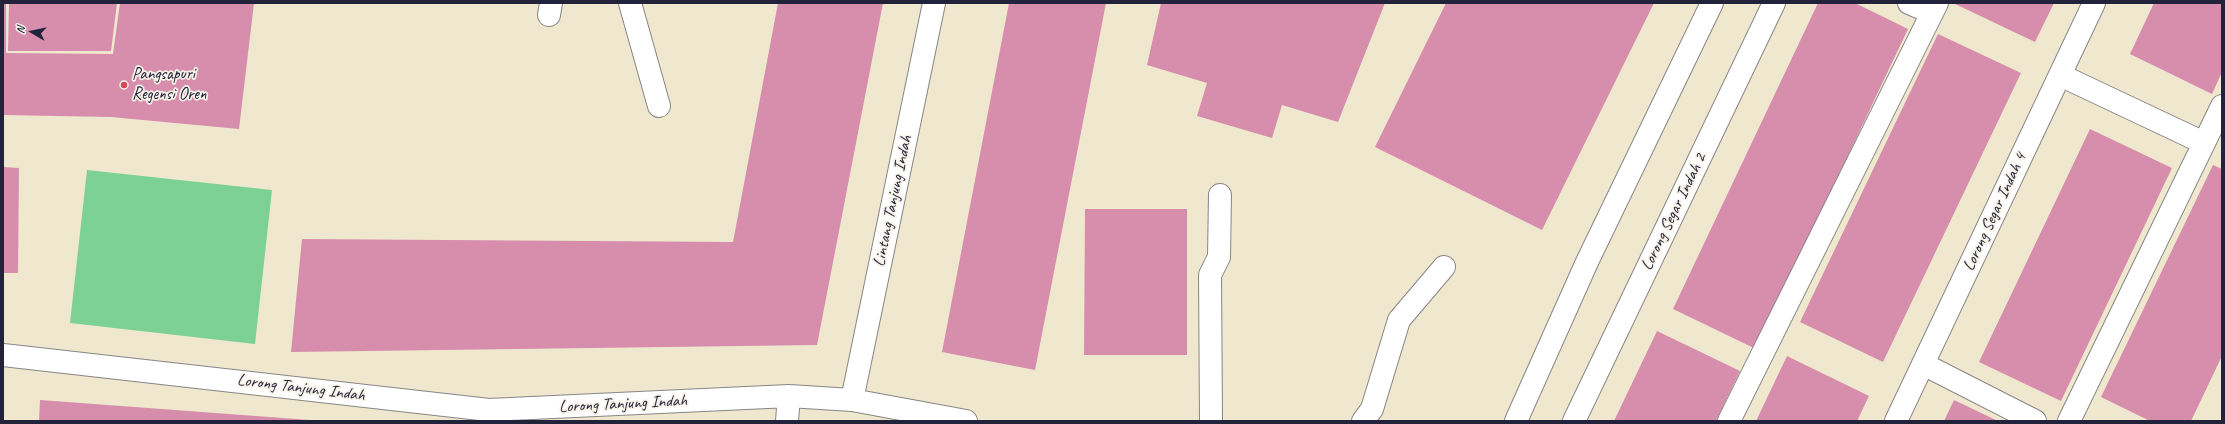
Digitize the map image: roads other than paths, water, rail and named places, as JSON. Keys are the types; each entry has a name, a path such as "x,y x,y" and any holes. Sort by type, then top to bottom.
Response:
{"street":[{"path":"630,3 659,106"},
{"name":"Lintang Tanjung Indah","path":"852,400 934,3"},
{"path":"1516,421 1587,262 1712,3"},
{"name":"Lorong Segar Indah 2","path":"1574,421 1774,3"},
{"path":"1729,421 1934,8 1909,3"},
{"name":"Lorong Segar Indah 4","path":"1896,421 2094,3"},
{"path":"2060,75 2204,143"},
{"path":"2069,421 2222,106"},
{"path":"1211,421 1210,275 1219,257 1220,195"},
{"path":"1363,421 1372,409 1399,320 1444,267"},
{"name":"Lorong Tanjung Indah","path":"3,355 65,360 488,416 790,396 852,400 966,421"},
{"path":"1923,364 2035,421"},
{"path":"787,421 790,396"}],"place":[{"name":"Pangsapuri Regensi Oren","path":"124,85"}]}
